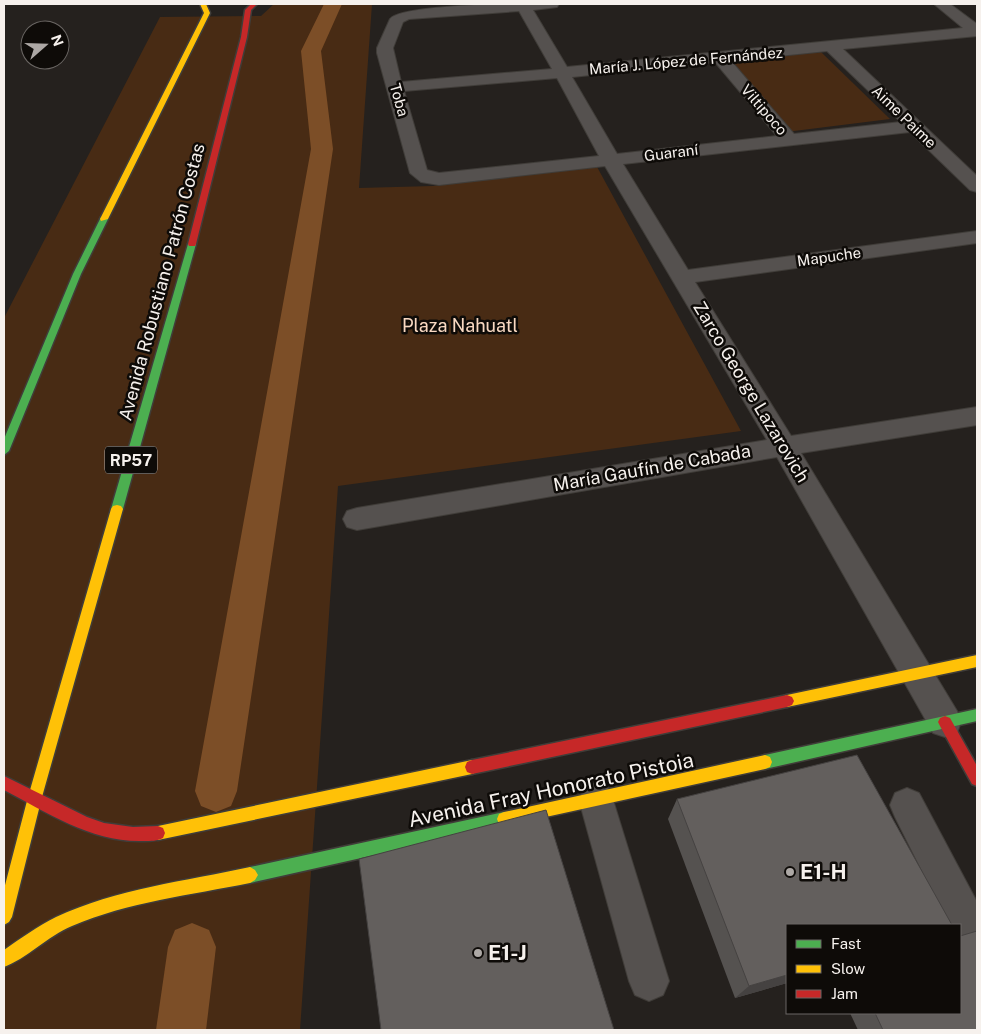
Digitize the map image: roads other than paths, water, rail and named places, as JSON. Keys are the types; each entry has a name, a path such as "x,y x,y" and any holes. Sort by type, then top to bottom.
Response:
{"main road":[{"path":"4,451 77,274 207,12 203,4"},
{"name":"Avenida Robustiano Patrón Costas","path":"4,917 35,797 202,209 244,38 248,10 254,4"},
{"name":"Avenida Fray Honorato Pistoia","path":"4,783 84,823 104,830 133,834 162,833 977,661"},
{"name":"Avenida Fray Honorato Pistoia","path":"4,958 80,915 132,901 977,715"},
{"name":"Zarco George Lazarovich","path":"946,722 977,779"}],"street":[{"path":"524,6 552,4"},
{"path":"941,4 977,31"},
{"name":"Toba","path":"428,178 419,173 385,48 397,19 402,15 524,6"},
{"name":"Zarco George Lazarovich","path":"524,6 560,73 611,160 784,446 946,722"},
{"name":"María J. López de Fernández","path":"395,87 832,47 977,31"},
{"name":"Aime Paime","path":"832,47 977,186"},
{"name":"Viltipoco","path":"719,57 790,139"},
{"name":"Guaraní","path":"428,178 439,179 914,126"},
{"name":"Mapuche","path":"682,277 977,237"},
{"name":"María Gaufín de Cabada","path":"357,519 784,446 977,416"},
{"path":"596,800 649,981"},
{"path":"907,805 971,929 977,927"}],"waterway":[{"path":"216,791 322,149 311,51 333,4"},
{"path":"181,1030 192,947"}],"place":[{"name":"E1-H","path":"790,872"},
{"name":"E1-J","path":"478,953"}],"park label":[{"name":"Plaza Nahuatl","path":"460,326"}]}
